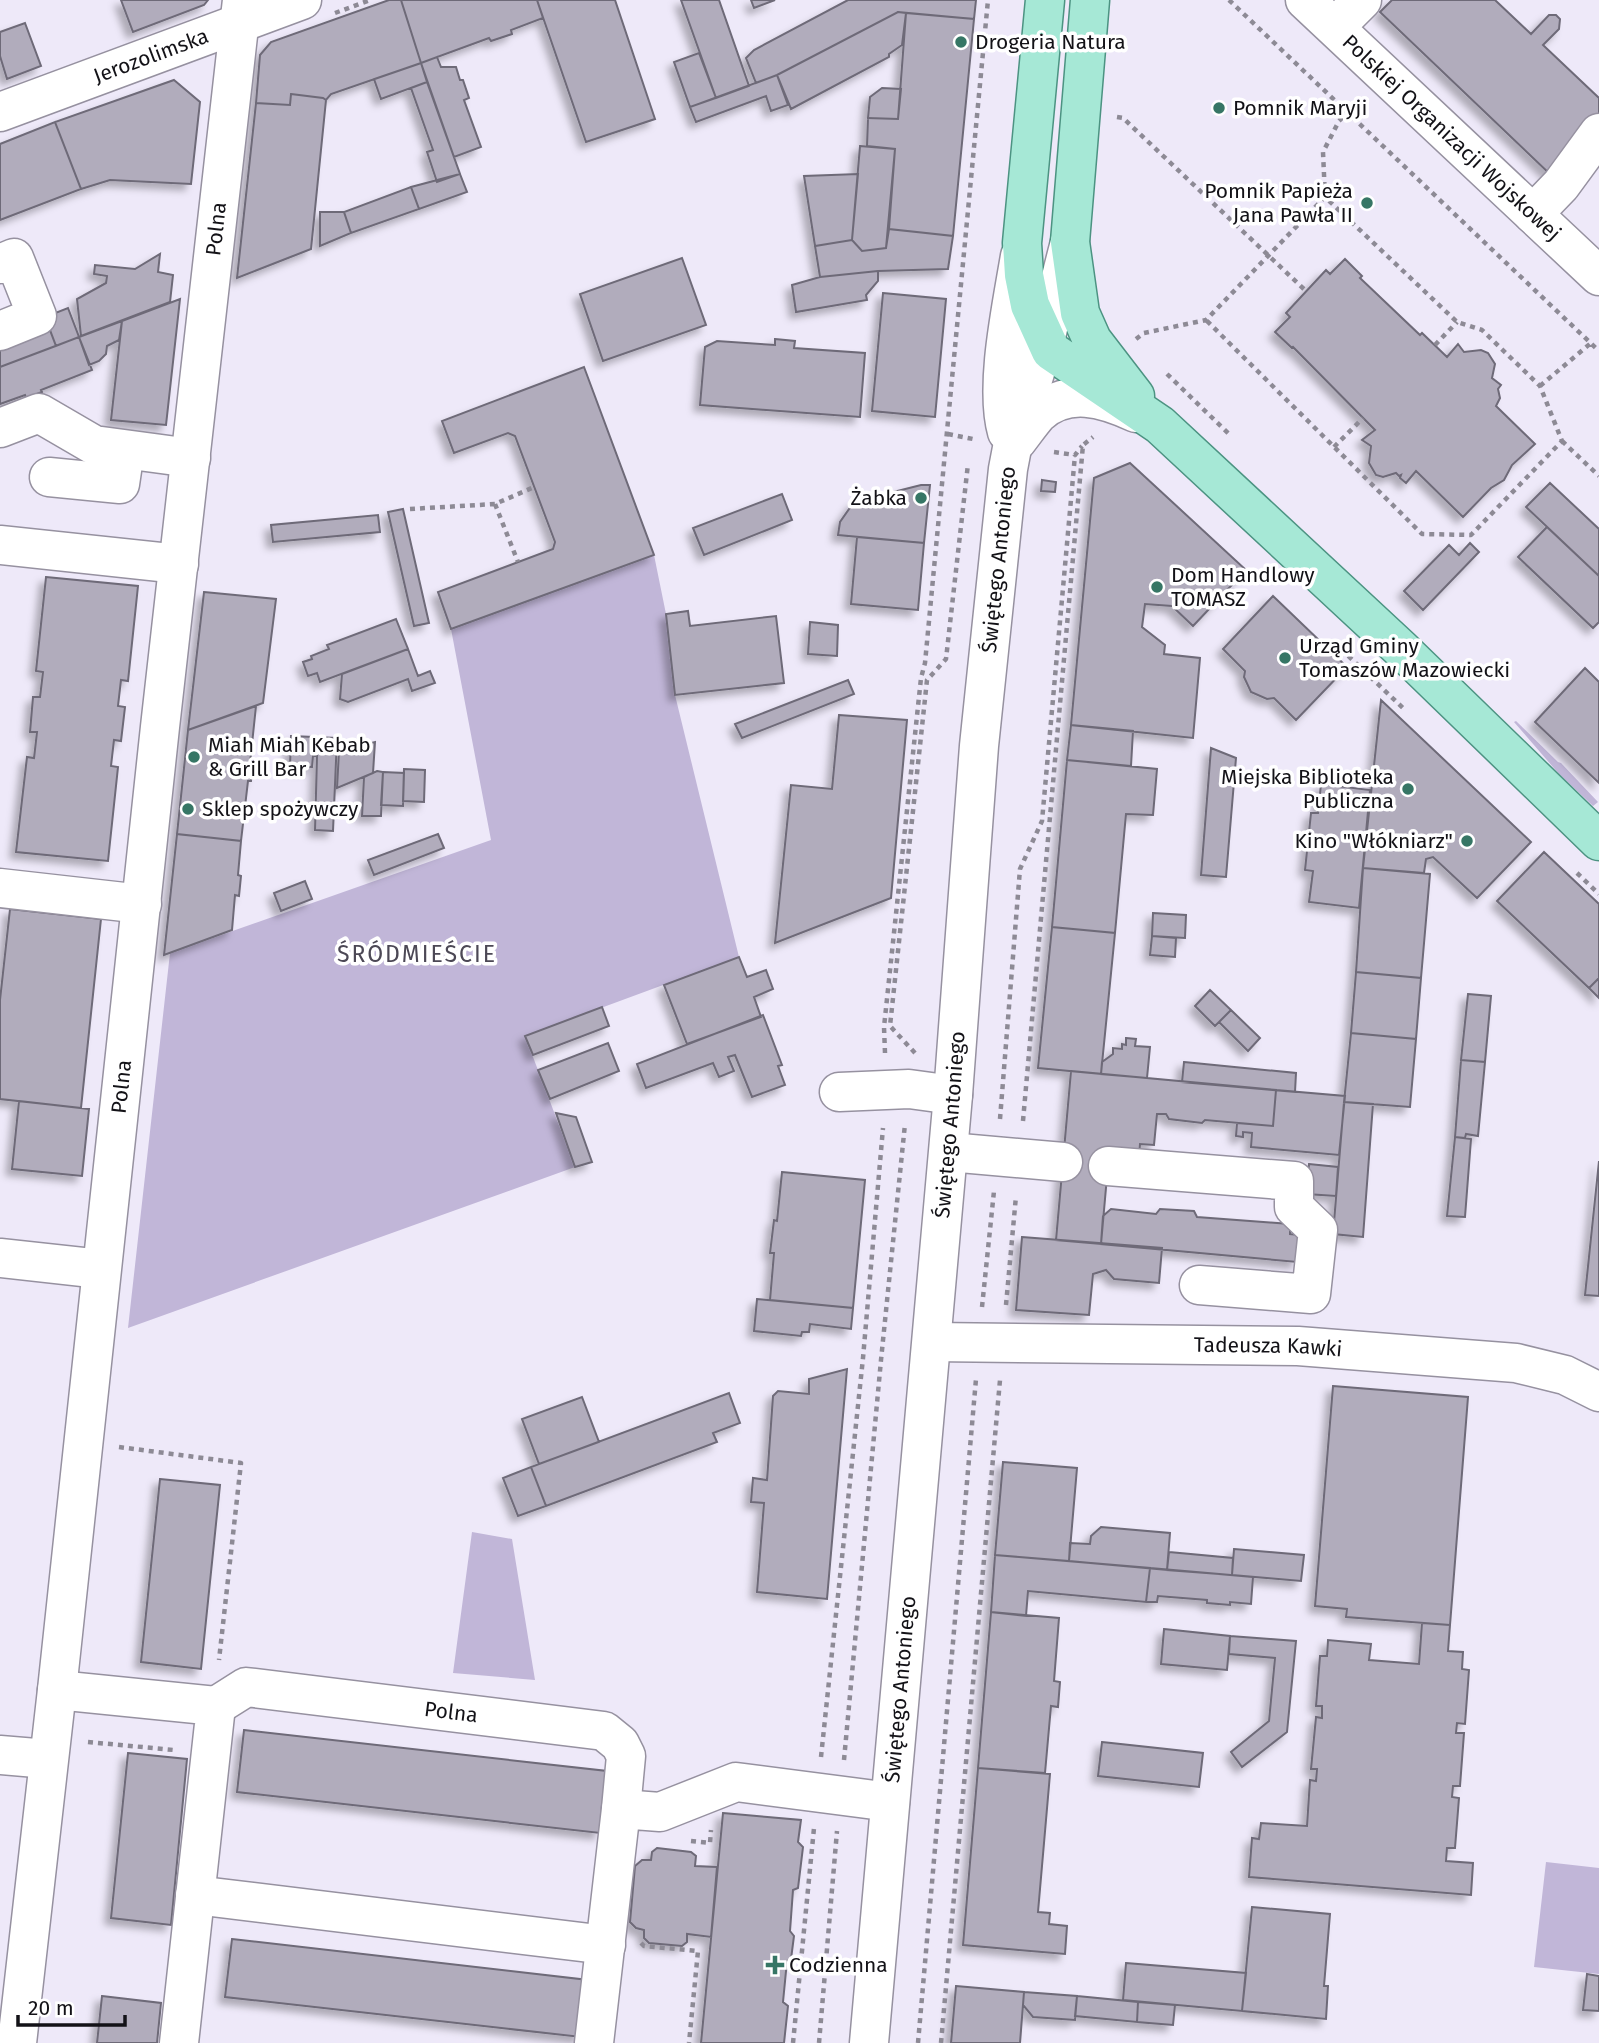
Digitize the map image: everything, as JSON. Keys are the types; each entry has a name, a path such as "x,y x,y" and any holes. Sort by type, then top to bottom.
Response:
{"main road":[{"name":"Świętego Antoniego","path":"1022,243 1045,0"},
{"name":"Świętego Antoniego","path":"1070,242 1090,0"},
{"path":"1070,242 1080,313 1092,340 1154,421"},
{"path":"1022,243 1024,275 1031,304 1051,351 1154,421 1401,649 1599,841"}],"street":[{"name":"Jerozolimska","path":"0,112 240,12 303,0"},
{"name":"Polskiej Organizacji Wojskowej","path":"1305,0 1599,276"},
{"path":"1335,27 1362,0"},
{"name":"Polna","path":"17,2043 240,12"},
{"path":"1533,214 1561,185 1599,133"},
{"name":"Świętego Antoniego","path":"869,2043 949,1152 979,746 1012,448 1045,340 1070,242"},
{"name":"Świętego Antoniego","path":"1012,448 1002,414 1008,328 1022,243"},
{"path":"0,264 14,258 37,316 0,331"},
{"path":"1012,448 1038,414 1052,404 1072,396 1109,400 1154,421"},
{"path":"0,428 39,413 94,445 191,458"},
{"path":"49,477 120,484 125,450"},
{"path":"0,545 179,564"},
{"path":"0,888 142,904"},
{"path":"839,1092 898,1089 953,1095"},
{"path":"949,1152 1063,1162"},
{"path":"1108,1166 1294,1181 1294,1207 1318,1230 1311,1294 1199,1285"},
{"path":"0,1258 101,1269"},
{"name":"Tadeusza Kawki","path":"932,1342 1298,1346 1516,1363 1565,1376 1599,1392"},
{"name":"Polna","path":"217,1688 246,1687 604,1731 620,1744 626,1755 621,1809"},
{"path":"57,1690 217,1688 179,2043"},
{"path":"0,1755 48,1759"},
{"name":"Świętego Antoniego","path":"621,1809 660,1812 736,1782 890,1801"},
{"path":"594,2043 622,1941 621,1809"},
{"path":"195,1895 622,1941"}],"path":[{"path":"793,2043 829,1793 881,1360 898,1089 884,1027 926,650 988,0"},
{"path":"1229,0 1599,351"},
{"path":"1347,113 1339,121 1323,152 1325,197 1457,322 1482,330 1540,386 1562,441 1599,476"},
{"path":"1113,117 1123,118 1306,291"},
{"path":"1133,342 1144,333 1206,320 1325,197"},
{"path":"1206,320 1422,534 1471,535 1562,441"},
{"path":"1435,345 1457,322"},
{"path":"1540,386 1591,343"},
{"path":"1161,368 1189,395"},
{"path":"1334,447 1363,418"},
{"path":"918,2043 1083,445 1093,437"},
{"path":"941,2043 991,1343 1008,1157 1020,869 1042,821 1075,455"},
{"path":"819,2043 829,1793 863,1358 898,1089 915,1051 890,1026 927,680 946,659 968,464"},
{"path":"410,509 495,504 534,487"},
{"path":"495,504 518,562"},
{"path":"116,1446 241,1463 217,1688"},
{"path":"687,1840 710,1843 712,1823"},
{"path":"622,1941 698,1951 689,2043"}],"shaded area":[{"path":"654,555 666,614 675,695 739,957 525,1036 575,1167 128,1328 170,953 491,840 451,629"},
{"path":"1516,721 1598,802 1593,806 1559,774 1514,722"},
{"path":"472,1532 512,1539 535,1680 453,1673"},
{"path":"1546,1862 1599,1868 1599,1974 1534,1967"}],"building":[{"path":"121,0 208,0 204,5 133,32"},
{"path":"389,0 401,0 421,63 331,94 326,100 291,94 290,105 256,103 260,55 271,42"},
{"path":"401,0 537,0 543,18 511,30 512,34 491,41 489,38 421,63"},
{"path":"537,0 615,0 655,119 586,142"},
{"path":"681,0 719,0 749,86 716,98"},
{"path":"751,0 775,0 754,8"},
{"path":"848,0 976,0 974,19 898,12 777,75 756,83 746,58 754,50"},
{"path":"1392,0 1495,0 1531,34 1549,15 1556,15 1560,19 1559,29 1543,45 1599,98 1599,116 1553,177 1380,12"},
{"path":"898,12 906,13 902,45 889,54 889,57 791,109 777,75"},
{"path":"906,13 974,19 953,236 889,229 895,149 867,146 868,118 898,119"},
{"path":"25,23 41,66 7,79 0,56 0,32"},
{"path":"699,53 716,98 690,107 674,62"},
{"path":"437,57 441,67 456,67 460,80 463,80 469,98 464,100 481,147 454,157 421,63"},
{"path":"421,63 427,82 381,99 374,79"},
{"path":"777,75 788,105 771,111 766,96 696,122 690,107"},
{"path":"174,80 200,102 191,184 110,180 81,189 55,122"},
{"path":"427,82 460,174 437,182 427,152 433,150 411,88"},
{"path":"882,88 901,89 898,119 868,118 870,97"},
{"path":"291,94 326,100 311,249 237,278 256,103 290,105"},
{"path":"55,122 81,189 0,220 0,144"},
{"path":"860,146 895,149 886,248 862,251 852,240"},
{"path":"460,174 467,192 419,209 411,187"},
{"path":"858,174 852,240 815,246 804,176"},
{"path":"411,187 419,209 351,233 344,212"},
{"path":"320,212 344,212 351,233 320,246"},
{"path":"889,229 953,236 948,269 878,271 820,277 815,246 852,240 862,251 886,248"},
{"path":"160,254 158,272 173,275 170,302 81,336 77,299 106,283 107,276 94,274 95,265 135,269"},
{"path":"682,258 706,325 603,361 580,294"},
{"path":"1345,259 1362,276 1360,278 1447,357 1458,344 1464,352 1481,350 1488,353 1495,364 1492,378 1501,385 1496,406 1535,444 1512,465 1504,480 1491,488 1463,517 1416,471 1406,483 1400,478 1401,475 1396,473 1383,477 1376,475 1369,463 1371,446 1362,440 1375,430 1275,332 1290,317 1286,313 1326,270 1330,274"},
{"path":"878,271 878,281 866,295 867,300 796,312 792,285 820,277"},
{"path":"883,293 946,299 935,417 872,411"},
{"path":"180,299 166,425 111,420 122,321"},
{"path":"68,308 79,337 56,346 45,317"},
{"path":"122,321 119,340 107,346 106,354 99,361 89,365 79,337"},
{"path":"50,330 56,346 0,367 0,349"},
{"path":"79,337 92,370 26,398 25,395 0,404 0,367"},
{"path":"775,339 795,341 794,348 865,353 860,417 700,405 705,347 717,341 775,345"},
{"path":"584,367 654,555 451,629 438,592 553,549 555,542 515,436 508,433 454,453 442,421"},
{"name":"Dom Handlowy TOMASZ","path":"1130,463 1246,570 1193,626 1172,606 1145,604 1142,627 1165,645 1164,654 1200,658 1193,738 1071,725 1094,478"},
{"path":"1042,480 1056,482 1055,492 1041,491"},
{"path":"1550,483 1599,529 1599,576 1526,507"},
{"path":"930,485 924,543 838,535 840,522 854,502"},
{"path":"782,494 792,520 704,555 693,528"},
{"path":"403,509 429,623 414,626 388,512"},
{"path":"378,515 380,532 273,542 271,525"},
{"path":"1547,527 1599,576 1599,622 1593,628 1518,557"},
{"path":"857,537 924,543 918,610 851,604"},
{"path":"1470,543 1479,552 1423,610 1404,591 1449,545 1459,555"},
{"path":"46,577 138,586 128,681 121,680 118,706 125,707 121,741 114,740 111,766 118,767 108,861 16,852 27,757 34,758 37,732 30,732 33,697 40,697 43,672 36,671"},
{"path":"204,592 276,599 263,703 188,730"},
{"name":"Urząd Gminy Tomaszów Mazowiecki","path":"1273,596 1347,667 1296,720 1274,698 1267,699 1251,692 1244,677 1245,671 1223,649"},
{"path":"688,611 690,626 776,616 784,683 675,695 666,614"},
{"path":"396,619 408,649 320,682 317,673 308,676 303,662 329,649 327,645"},
{"path":"810,622 838,625 837,656 808,654"},
{"path":"408,649 418,676 430,671 435,683 412,691 408,679 348,702 340,699 342,674"},
{"path":"1585,668 1599,682 1599,783 1535,722"},
{"path":"848,680 854,694 742,738 735,724"},
{"path":"1381,700 1531,842 1477,898 1433,857 1426,859 1424,873 1363,868"},
{"path":"256,706 250,763 253,763 251,781 248,781 241,841 177,834 188,730"},
{"path":"839,715 907,720 891,898 775,943 791,785 832,789"},
{"path":"1071,725 1133,731 1131,766 1067,760"},
{"path":"291,736 337,738 333,831 315,830 317,756 313,756 312,767 290,766"},
{"path":"375,742 373,773 337,788 339,751"},
{"path":"1211,748 1236,758 1226,877 1201,875"},
{"path":"1067,760 1157,769 1153,815 1126,814 1115,933 1052,927"},
{"path":"404,769 425,770 424,802 403,801"},
{"path":"377,771 383,772 381,816 362,816 364,777"},
{"path":"383,772 404,773 403,806 381,805"},
{"path":"1321,784 1370,790 1359,908 1309,902 1313,871 1305,870 1311,813 1318,813"},
{"path":"177,834 241,841 239,896 235,895 232,930 164,955"},
{"path":"438,834 444,848 374,875 368,860"},
{"path":"1544,852 1599,904 1599,978 1589,988 1497,901"},
{"path":"1363,868 1430,874 1421,978 1356,972"},
{"path":"305,881 312,899 281,911 274,893"},
{"path":"10,909 101,919 81,1108 0,1099 0,1000"},
{"path":"1153,913 1186,915 1185,938 1152,936"},
{"path":"1052,927 1115,933 1101,1074 1038,1068"},
{"path":"1152,936 1176,938 1175,957 1150,955"},
{"path":"739,957 747,977 766,970 773,989 754,997 761,1017 687,1044 664,985"},
{"path":"1356,972 1421,978 1416,1039 1351,1033"},
{"path":"1599,978 1599,998 1589,988"},
{"path":"1210,990 1231,1010 1215,1026 1195,1006"},
{"path":"1468,994 1491,996 1485,1062 1461,1060"},
{"path":"602,1007 609,1026 533,1055 525,1036"},
{"path":"1231,1010 1260,1038 1248,1051 1219,1022"},
{"path":"763,1015 782,1065 778,1066 785,1085 752,1097 735,1055 728,1057 734,1071 719,1077 713,1063 646,1088 637,1064"},
{"path":"1351,1033 1416,1039 1410,1107 1344,1102"},
{"path":"1126,1038 1136,1039 1135,1046 1150,1047 1147,1078 1101,1074 1102,1062 1113,1054 1113,1048 1122,1049 1122,1044 1126,1045"},
{"path":"608,1043 619,1071 550,1099 538,1070"},
{"path":"1461,1060 1485,1062 1478,1136 1466,1134 1465,1138 1455,1137"},
{"path":"1184,1062 1296,1073 1295,1092 1182,1082"},
{"path":"1071,1071 1276,1090 1273,1126 1205,1120 1202,1123 1169,1119 1166,1114 1157,1114 1154,1145 1140,1144 1139,1157 1109,1154 1101,1244 1056,1240"},
{"path":"1276,1090 1345,1096 1339,1155 1251,1147 1252,1133 1243,1132 1243,1137 1236,1136 1237,1123 1273,1126"},
{"path":"19,1101 89,1109 82,1176 12,1169"},
{"path":"1344,1102 1373,1104 1363,1237 1333,1234"},
{"path":"556,1113 576,1117 592,1162 575,1167"},
{"path":"1455,1137 1471,1139 1465,1217 1447,1216"},
{"path":"1599,1161 1599,1296 1585,1295"},
{"path":"1309,1164 1338,1167 1336,1196 1306,1194"},
{"path":"782,1172 865,1180 853,1308 770,1300 774,1253 770,1253 774,1220 777,1221"},
{"path":"1111,1209 1156,1214 1160,1209 1194,1211 1197,1217 1290,1224 1290,1234 1300,1235 1297,1262 1101,1244 1103,1216"},
{"path":"1022,1237 1162,1248 1159,1283 1114,1279 1106,1270 1093,1274 1089,1315 1016,1310"},
{"path":"757,1299 853,1308 851,1329 810,1324 809,1332 802,1332 801,1336 754,1331"},
{"path":"847,1369 827,1599 757,1592 764,1503 751,1502 753,1478 767,1480 773,1396 778,1391 809,1394 809,1379"},
{"path":"1333,1386 1468,1397 1450,1625 1346,1617 1347,1609 1315,1606"},
{"path":"729,1393 740,1423 713,1433 717,1442 546,1506 531,1467"},
{"path":"582,1397 599,1442 539,1464 522,1419"},
{"path":"1003,1462 1077,1468 1069,1561 995,1555"},
{"path":"531,1467 546,1506 518,1516 503,1478"},
{"path":"160,1479 220,1485 201,1669 141,1662"},
{"path":"1101,1527 1170,1533 1167,1570 1069,1561 1070,1543 1090,1544 1091,1536"},
{"path":"1234,1549 1304,1555 1301,1581 1232,1575"},
{"path":"1169,1552 1233,1558 1232,1575 1167,1570"},
{"path":"995,1555 1150,1568 1146,1602 1028,1591 1026,1616 991,1612"},
{"path":"1150,1568 1253,1577 1251,1604 1230,1602 1230,1605 1207,1603 1207,1600 1158,1596 1157,1602 1146,1602"},
{"path":"991,1612 1059,1618 1054,1681 1060,1682 1058,1707 1051,1706 1045,1773 978,1768"},
{"path":"1422,1623 1450,1625 1448,1651 1463,1652 1462,1669 1469,1670 1465,1724 1457,1723 1456,1733 1464,1733 1460,1786 1453,1786 1452,1797 1459,1798 1455,1848 1447,1848 1446,1861 1473,1863 1471,1895 1249,1877 1252,1838 1259,1839 1261,1823 1307,1826 1310,1780 1316,1781 1317,1769 1311,1769 1316,1717 1322,1718 1322,1706 1316,1706 1320,1656 1327,1656 1328,1640 1371,1644 1369,1660 1419,1664"},
{"path":"1164,1629 1230,1636 1227,1670 1161,1664"},
{"path":"1230,1636 1296,1641 1287,1732 1242,1767 1231,1752 1269,1721 1275,1658 1229,1654"},
{"path":"244,1730 607,1771 600,1833 237,1792"},
{"path":"1102,1742 1203,1753 1199,1787 1098,1776"},
{"path":"128,1753 187,1759 171,1925 111,1918"},
{"path":"978,1768 1050,1774 1038,1912 1050,1913 1049,1924 1067,1926 1065,1954 963,1945"},
{"path":"723,1813 801,1820 798,1842 803,1847 798,1888 793,1890 790,1931 794,1936 791,1959 787,1961 783,2002 788,2006 784,2043 701,2043"},
{"path":"657,1848 691,1852 696,1856 695,1866 717,1867 711,1937 687,1934 687,1942 682,1946 649,1943 644,1938 644,1930 636,1928 630,1922 635,1866 642,1860 651,1860 652,1852"},
{"path":"1252,1907 1330,1914 1324,1986 1328,1986 1326,2019 1242,2011"},
{"path":"232,1939 588,1980 581,2037 225,1997"},
{"path":"1126,1963 1246,1973 1242,2011 1123,2000"},
{"path":"1587,1974 1599,1976 1599,2011 1583,2010"},
{"path":"956,1986 1024,1992 1020,2043 951,2043"},
{"path":"1024,1992 1077,1996 1075,2020 1033,2017 1023,2005"},
{"path":"102,1996 161,2003 157,2043 97,2043"},
{"path":"1077,1996 1138,2002 1137,2022 1075,2016"},
{"path":"1138,2002 1175,2005 1173,2025 1137,2022"}],"place":[{"name":"Drogeria Natura","path":"961,42"},
{"name":"Pomnik Maryji","path":"1219,108"},
{"name":"Pomnik Papieża Jana Pawła II","path":"1367,203"},
{"name":"Żabka","path":"921,498"},
{"name":"Dom Handlowy TOMASZ","path":"1157,587"},
{"name":"Urząd Gminy Tomaszów Mazowiecki","path":"1285,658"},
{"name":"Miah Miah Kebab & Grill Bar","path":"194,757"},
{"name":"Miejska Biblioteka Publiczna","path":"1408,789"},
{"name":"Sklep spożywczy","path":"188,809"},
{"name":"Kino \"Włókniarz\"","path":"1467,841"},
{"name":"Codzienna","path":"775,1965"}],"district":[{"name":"ŚRÓDMIEŚCIE","path":"417,954"}]}
